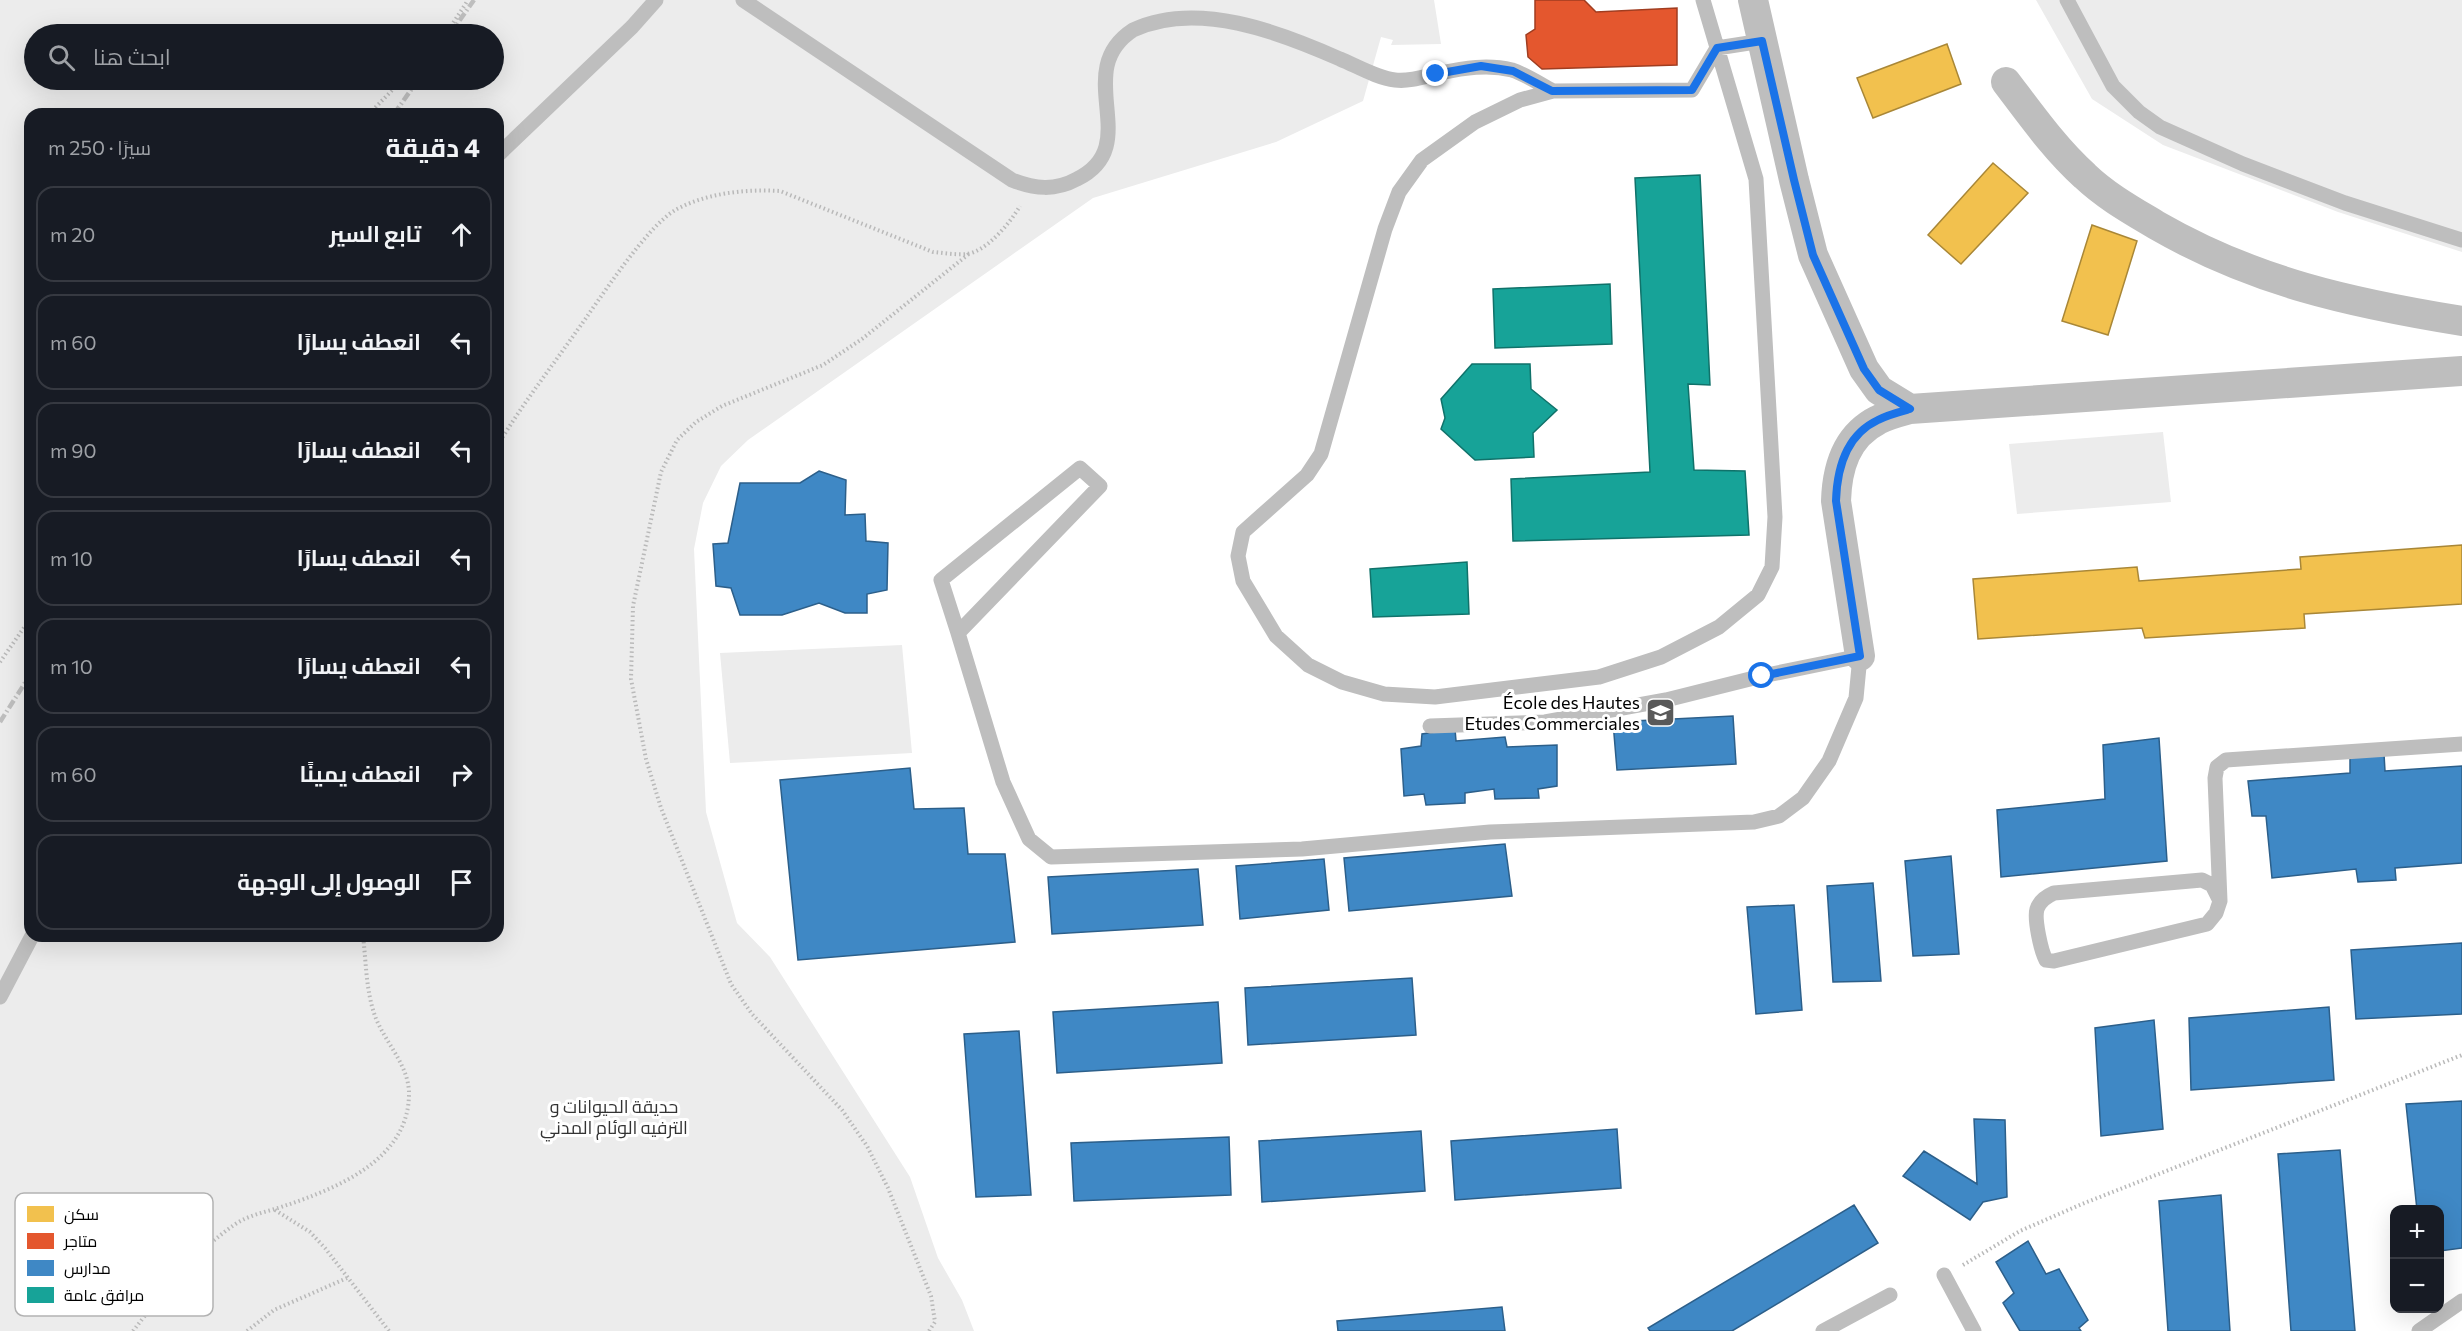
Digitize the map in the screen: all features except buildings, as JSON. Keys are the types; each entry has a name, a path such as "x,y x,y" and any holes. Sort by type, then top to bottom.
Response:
{"street":[{"path":"1753,0 1813,255 1864,369 1879,390 1910,409"},
{"path":"2006,82 2054,144 2085,176 2122,205 2197,249 2271,278 2327,296 2462,321"},
{"path":"1860,656 1836,501 1837,476 1846,453 1859,433 1878,420 1910,409 2462,371"}],"lane":[{"path":"504,149 632,27 656,0"},
{"path":"743,0 1012,180 1032,188 1058,187 1073,182 1098,165 1107,151 1109,136 1104,78 1108,61 1116,47 1132,31 1152,21 1176,14 1203,13 1238,20 1296,39 1395,80 1481,66 1513,71 1552,91"},
{"path":"1703,0 1756,179 1775,517 1772,567 1758,595 1719,627 1700,637 1661,657 1599,677 1435,697 1384,694 1342,682 1308,665 1276,636 1243,580 1238,556 1244,532 1307,475 1322,454 1384,229 1399,192 1422,159 1475,122 1520,100 1552,91 1692,90 1717,48"},
{"path":"2067,0 2113,86 2139,112 2160,127 2243,164 2335,199 2462,240"},
{"path":"1717,48 1762,41"},
{"path":"958,633 1100,486 1080,468 941,580 1003,782 1029,839 1051,857 1302,849 1490,832 1755,822 1779,816 1803,798 1828,761 1856,698 1860,656 1762,676 1666,700 1545,722 1430,726"},
{"path":"2220,901 2212,885 2202,880 2054,893 2045,897 2037,910 2041,951 2046,960 2054,961 2207,924 2216,913 2220,901 2215,778 2217,767 2226,760 2462,744"},
{"path":"0,997 29,942"},
{"path":"1944,1275 1974,1331"},
{"path":"1824,1331 1890,1295"},
{"path":"2419,1331 2462,1301"}],"path":[{"path":"452,24 468,0"},
{"path":"375,108 392,90"},
{"path":"929,1331 935,1322 931,1296 888,1188 867,1146 842,1110 752,1014 731,984 661,808 646,759 631,679 633,606 661,472 677,440 696,422 722,406 823,365 862,339 970,254 997,236 1016,213 1032,188"},
{"path":"504,436 618,273 654,229 675,210 701,200 730,193 759,190 780,191 933,252 970,254"},
{"path":"0,662 24,628"},
{"path":"213,1242 245,1218 275,1210 343,1183 375,1163 392,1146 403,1126 408,1108 409,1089 403,1069 378,1024 373,1010 364,942"},
{"path":"1944,1275 2020,1231 2082,1204 2462,1055"},
{"path":"275,1210 310,1232 389,1331"},
{"path":"247,1331 274,1310 347,1278"},
{"path":"133,1331 145,1316"}],"green space":[{"name":"حديقة الحيوانات و الترفيه الوئام المدني","path":"0,0 1434,0 1441,44 1391,45 1393,40 1381,37 1363,101 1276,142 1093,198 748,440 721,466 703,503 694,549 706,812 737,923 770,957 910,1177 938,1258 962,1300 974,1331 0,1331"},
{"path":"2036,0 2462,0 2462,252 2338,212 2163,145 2092,99"},
{"path":"2163,432 2171,502 2017,514 2009,444"},
{"path":"902,645 912,753 730,763 720,653"}],"railway":[{"path":"457,24 474,0"},
{"path":"398,108 411,90"},
{"path":"0,722 24,684"}],"place":[{"name":"École des Hautes Etudes Commerciales","path":"1661,712"}],"route":[{"path":"1436,74 1481,66 1513,71 1552,91 1692,90 1717,48 1762,41 1813,255 1864,369 1879,390 1910,409 1878,420 1859,433 1846,453 1837,476 1836,501 1860,656 1762,676"}]}
